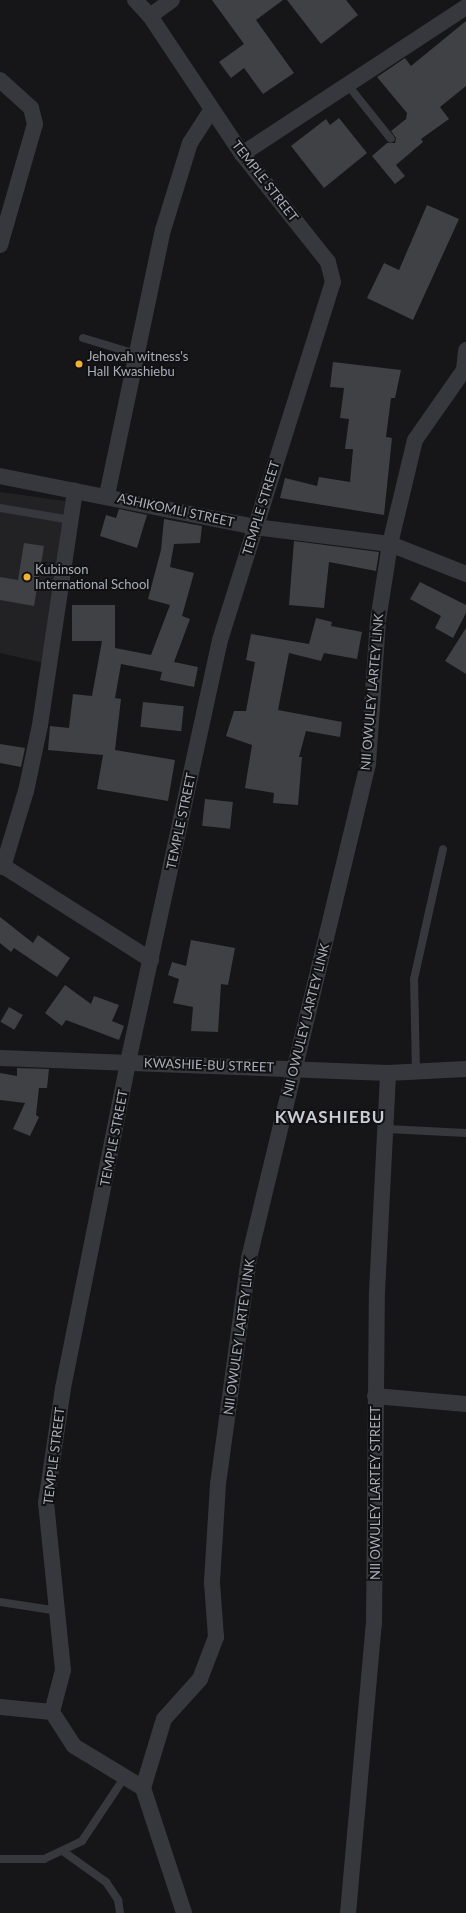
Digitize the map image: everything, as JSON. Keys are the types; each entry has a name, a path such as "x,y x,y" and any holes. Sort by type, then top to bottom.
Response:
{"street":[{"name":"TEMPLE STREET","path":"52,1712 63,1670 46,1503 63,1388 128,1062 220,640 333,282 328,262 242,154 150,16 135,0"},
{"path":"150,16 172,0"},
{"path":"242,154 466,7"},
{"path":"0,80 31,108 36,124 0,245"},
{"path":"107,495 139,355 164,230 190,143 212,109"},
{"path":"465,348 465,371"},
{"name":"NII OWULEY LARTEY LINK","path":"143,1788 164,1719 200,1680 216,1637 212,1582 218,1484 249,1258 368,764 378,620 390,544 415,440 465,371"},
{"name":"ASHIKOMLI STREET","path":"0,476 75,491 107,495 255,527 390,544 466,574"},
{"path":"75,491 40,724 26,791 2,865 151,960"},
{"name":"KWASHIE-BU STREET","path":"4,1055 388,1073 466,1069"},
{"name":"NII OWULEY LARTEY STREET","path":"348,1913 374,1624 375,1396 387,1129 388,1073"},
{"path":"375,1396 466,1404"},
{"path":"0,1707 52,1712 74,1746 124,1778 143,1788 184,1913"}],"lane":[{"path":"347,84 391,139"},
{"path":"83,338 139,355"},
{"path":"0,508 70,520"},
{"path":"416,1072 414,979 443,849"},
{"path":"387,1129 466,1133"},
{"path":"0,1602 58,1611"},
{"path":"0,1859 24,1861 64,1852 82,1840 124,1778"},
{"path":"64,1852 106,1882 118,1900 120,1913"}],"shaded area":[{"name":"Kubinson International School","path":"0,492 65,501 44,663 0,653"}],"building":[{"path":"212,0 283,0 256,20 294,73 263,94 244,68 231,78 219,62 244,44"},
{"path":"287,0 346,0 358,15 321,44"},
{"path":"466,21 466,86 440,107 449,119 421,139 423,142 396,165 405,176 395,184 372,156 387,143 395,143 396,138 391,131 406,119 407,113 377,77 405,58 411,66"},
{"path":"339,118 367,153 324,188 291,146 326,119 330,125"},
{"path":"427,205 459,219 413,320 367,298 384,263 399,270"},
{"path":"333,362 401,370 395,398 391,398 386,437 392,438 384,515 280,498 285,478 317,486 319,477 350,482 353,449 345,449 349,419 340,418 344,388 330,387"},
{"path":"119,509 147,515 137,548 100,536 106,515 116,518"},
{"path":"164,519 202,526 200,543 174,544 170,567 194,573 182,616 190,619 174,662 198,667 194,687 160,680 162,672 121,664 115,698 121,699 115,750 175,760 168,801 97,789 103,755 48,750 50,726 69,728 73,694 92,696 102,641 72,641 72,605 115,605 115,648 151,655 170,605 148,599 161,550"},
{"path":"294,541 379,552 376,571 329,562 324,608 289,605"},
{"path":"24,543 44,546 34,606 0,600 0,577 18,580"},
{"path":"420,582 466,605 466,613 453,638 435,628 441,616 410,599"},
{"path":"316,618 332,622 331,626 362,632 357,659 324,653 321,661 289,653 278,710 342,722 340,737 306,731 299,757 302,757 298,805 273,803 274,793 245,788 252,745 226,736 234,711 246,711 255,662 246,660 251,634 309,644"},
{"path":"466,628 466,674 445,661"},
{"path":"143,702 184,706 181,731 140,727"},
{"path":"0,744 25,748 21,767 0,763"},
{"path":"205,799 233,802 230,829 202,826"},
{"path":"0,917 33,943 38,935 70,958 57,977 14,948 11,952 0,943"},
{"path":"191,940 235,948 228,985 221,984 218,1032 191,1031 193,1007 173,1003 179,979 168,975 172,962 186,966"},
{"path":"65,985 91,1004 94,996 119,1005 112,1021 124,1026 119,1040 66,1020 62,1026 45,1013"},
{"path":"9,1007 23,1015 14,1030 0,1022"},
{"path":"17,1068 49,1069 47,1088 39,1088 36,1115 39,1117 30,1136 13,1129 25,1103 0,1100 0,1073 17,1076"}],"place":[{"name":"Jehovah witness's Hall Kwashiebu","path":"79,364"},
{"name":"Kubinson International School","path":"27,577"}],"district":[{"name":"KWASHIEBU","path":"330,1117"}]}
